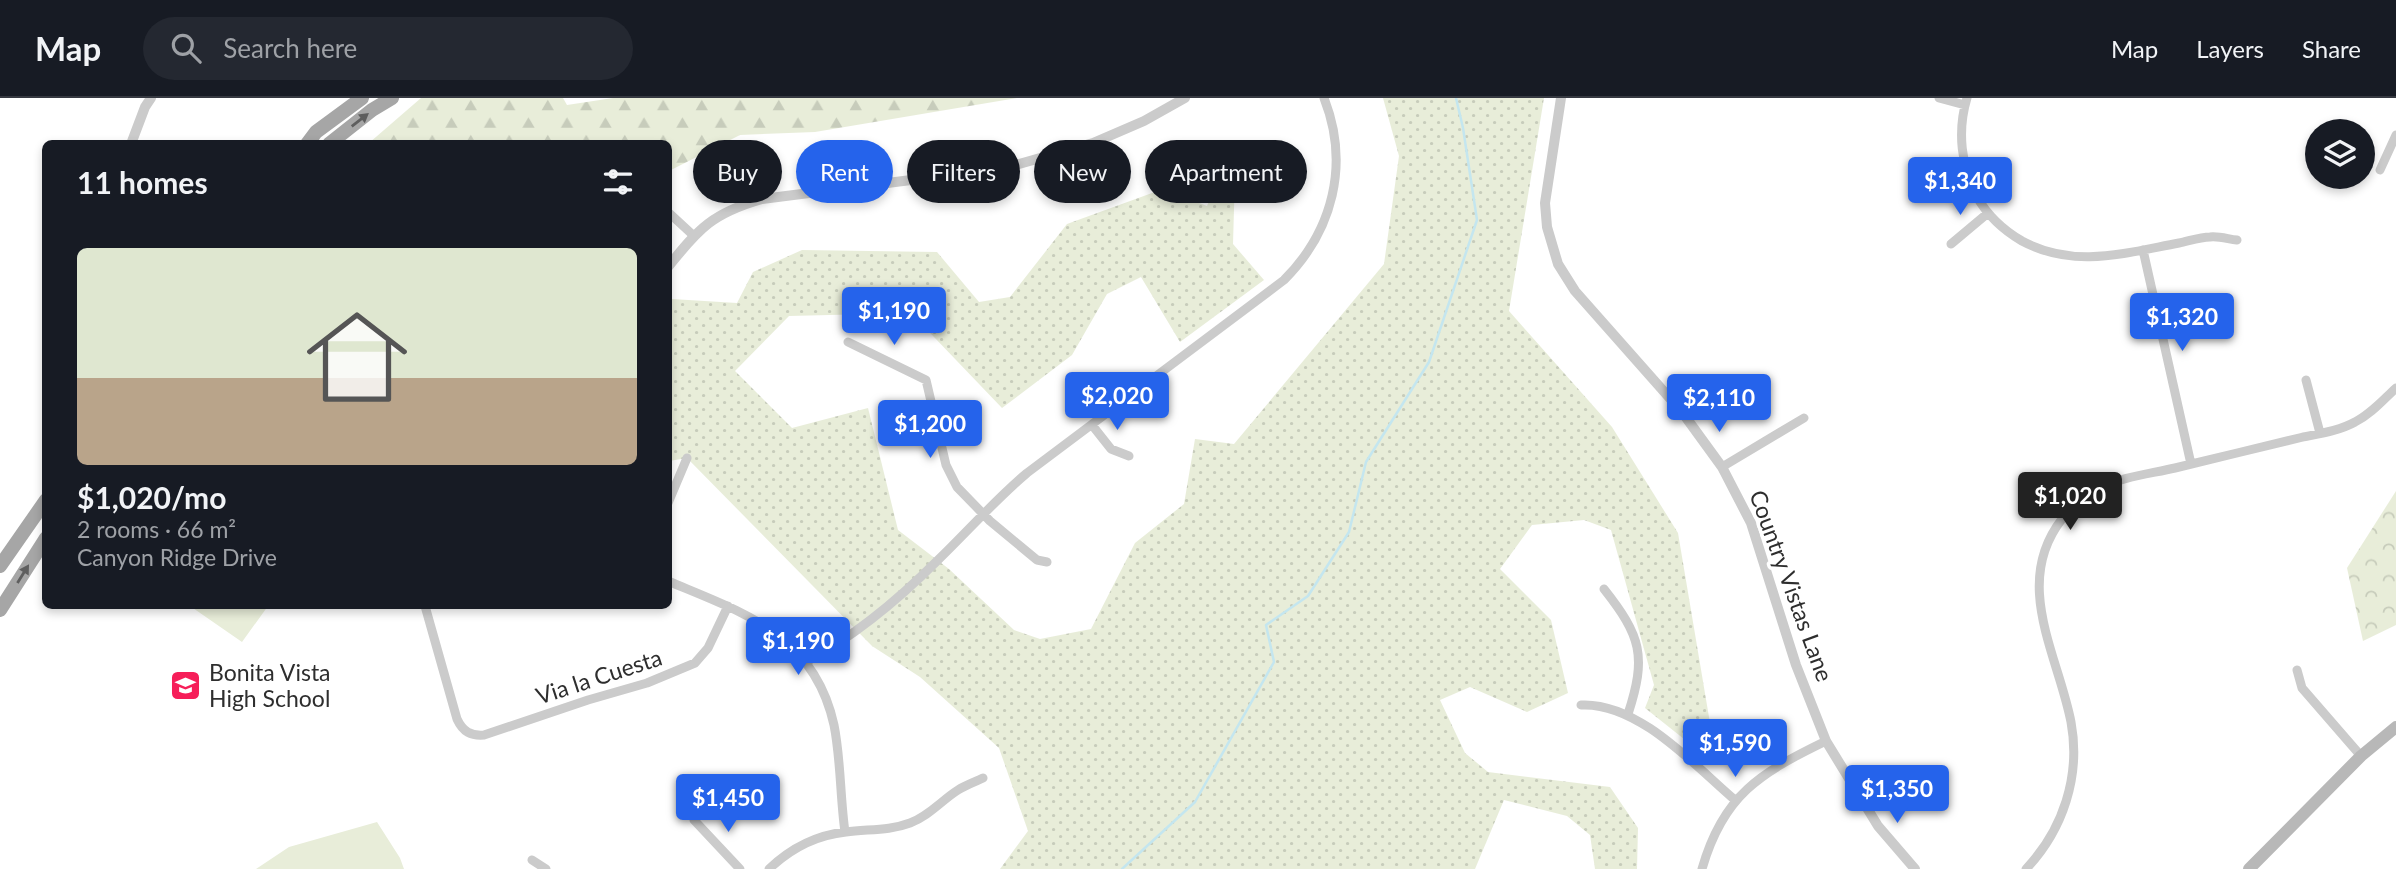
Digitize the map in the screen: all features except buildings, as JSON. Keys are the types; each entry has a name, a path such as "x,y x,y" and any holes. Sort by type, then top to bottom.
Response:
{"main road":[{"path":"310,140 316,132 362,98"},
{"path":"334,140 392,98"},
{"path":"0,566 42,506"},
{"path":"0,610 42,544"},
{"path":"2249,869 2361,756 2396,727"}],"street":[{"path":"133,140 151,98"},
{"path":"672,262 713,219 733,208 762,199 1001,168 1038,160 1110,136 1185,98"},
{"path":"806,662 864,626 937,562 982,514 1027,473 1284,280 1311,248 1329,210 1337,169 1334,127 1324,98"},
{"name":"Country Vistas Lane","path":"1561,98 1545,203 1547,227 1558,264 1575,291 1682,412 1722,467 1751,523 1796,664 1826,741 1878,826 1914,869"},
{"path":"1939,98 1966,102 1961,140 1964,162 1973,188 1987,213 2020,239 2053,253 2099,258 2211,237 2237,240"},
{"path":"2380,170 2396,135"},
{"path":"1951,244 1987,213"},
{"path":"672,216 694,236"},
{"path":"2143,250 2191,464"},
{"path":"848,342 926,380 946,465 957,487 982,514 1037,560 1047,562"},
{"path":"2306,380 2320,433"},
{"path":"2026,869 2049,841 2061,817 2074,763 2070,720 2038,596 2039,574 2048,542 2068,512 2096,490 2118,481 2353,423 2369,414 2396,388"},
{"path":"1722,467 1804,418"},
{"path":"1092,425 1111,449 1129,456"},
{"path":"672,494 687,458"},
{"path":"672,583 766,624 806,662 825,698 834,727 845,832"},
{"path":"1604,589 1625,614 1635,636 1639,654 1640,669 1628,714"},
{"name":"Via la Cuesta","path":"426,609 460,726 468,733 484,735 679,671 695,663 708,648 729,606"},
{"path":"2297,670 2302,688 2361,756"},
{"path":"1581,705 1592,704 1628,714 1670,744 1735,800"},
{"path":"1702,869 1711,841 1735,800 1749,786 1785,761 1826,741"},
{"path":"769,869 808,843 845,832 889,829 911,823 933,811 959,789 983,778"},
{"path":"694,820 740,869"},
{"path":"532,860 547,869"}],"green space":[{"path":"421,98 563,98 567,105 613,98 1017,98 815,132 740,135 730,140 693,140 693,159 672,169 672,140 372,140"},
{"path":"1383,98 1544,98 1509,311 1612,427 1678,533 1711,729 1689,743 1645,708 1654,685 1611,530 1584,520 1532,525 1500,569 1551,620 1568,693 1527,712 1470,687 1440,700 1465,753 1488,772 1610,787 1638,828 1637,869 1595,869 1590,835 1567,816 1504,800 1475,869 1000,869 1028,831 999,748 920,677 872,646 687,458 672,460 672,299 737,303 753,272 802,250 937,252 979,302 1010,297 1067,224 1131,203 1145,196 1145,203 1199,203 1207,206 1208,203 1234,203 1233,244 1264,280 1180,342 1141,277 1107,294 1072,355 1002,408 911,313 789,316 735,371 792,428 868,408 898,530 949,569 1014,630 1040,639 1091,629 1135,543 1184,504 1195,439 1234,444 1384,264 1399,156"},
{"path":"2396,491 2396,625 2363,641 2347,568"},
{"path":"194,609 266,609 242,642"},
{"path":"377,822 404,869 256,869 289,847"}],"waterway":[{"path":"1122,869 1195,802 1274,662 1266,625 1308,596 1349,532 1366,462 1429,362 1477,220 1456,98"}],"place":[{"name":"Bonita Vista High School","path":"186,686"}]}
